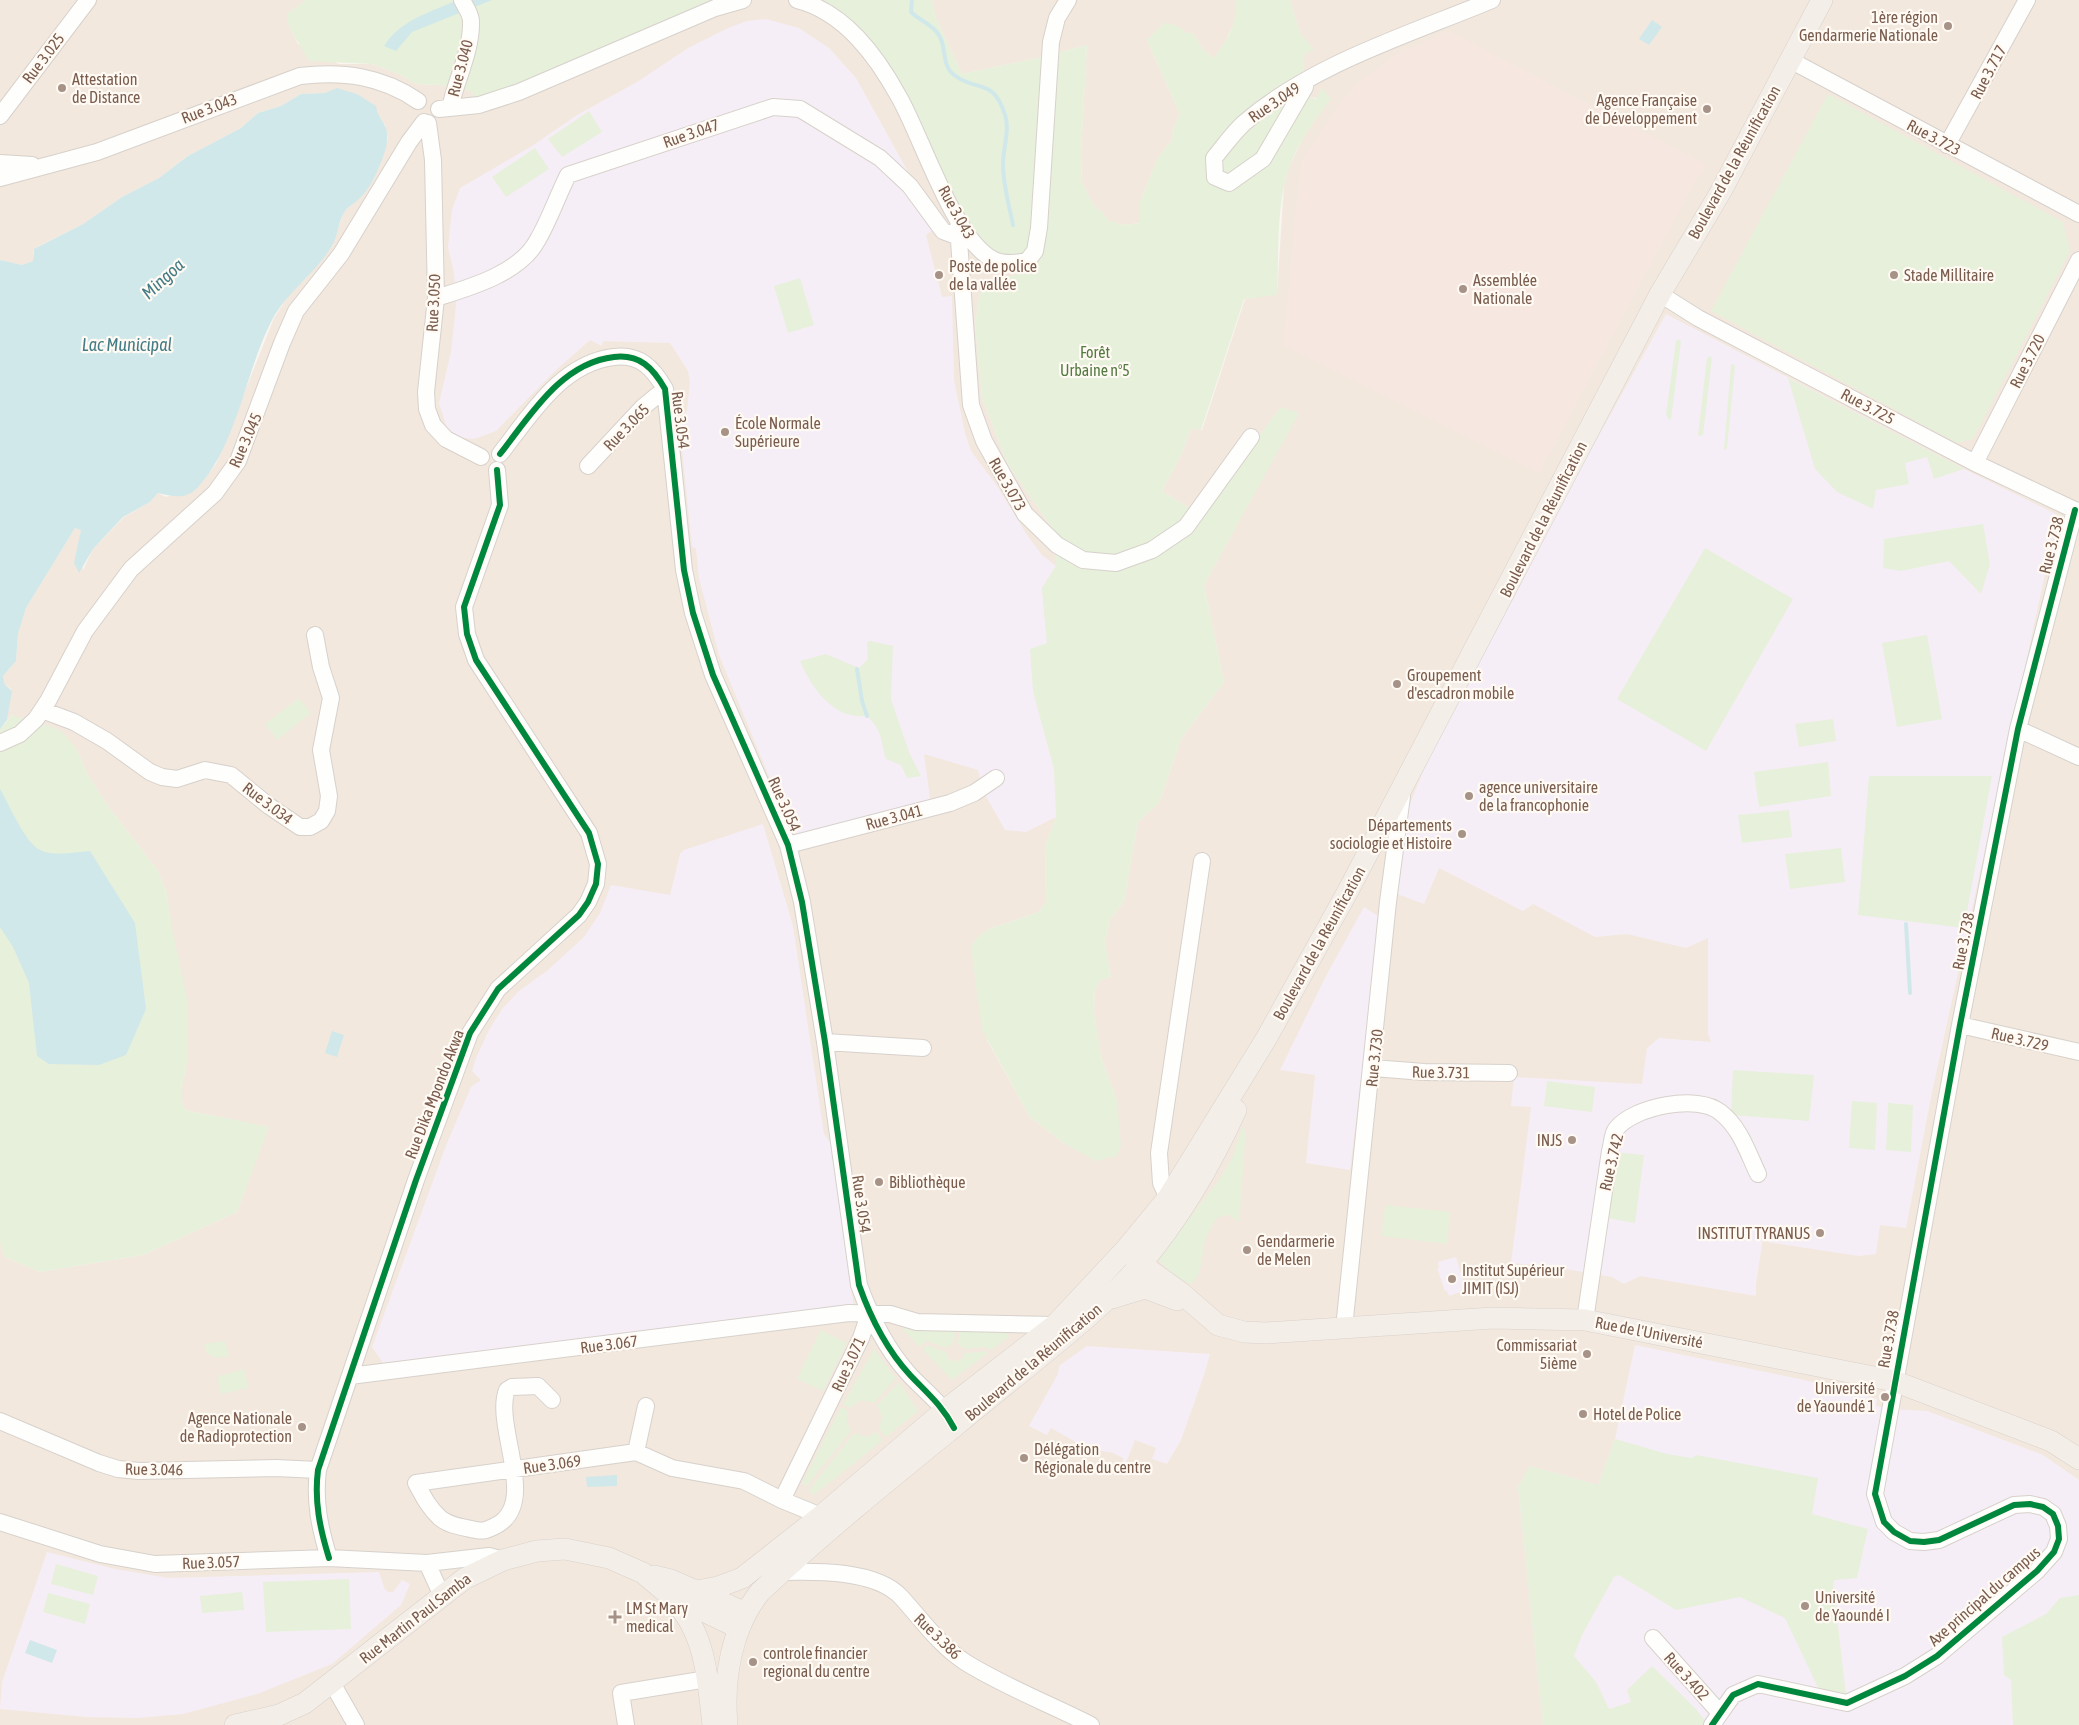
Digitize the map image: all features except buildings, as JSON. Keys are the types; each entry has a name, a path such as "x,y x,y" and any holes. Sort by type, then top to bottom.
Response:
{"main road":[{"name":"Boulevard de la Réunification","path":"742,1578 1106,1301 1266,1039 1403,788 1660,294 1720,193 1822,0"},
{"name":"Boulevard de la Réunification","path":"741,1625 760,1592 781,1572 1055,1325 1169,1228 1199,1182 1235,1112 1266,1039"},
{"name":"Rue de l'Université","path":"1134,1257 1180,1292 1218,1325 1244,1332 1266,1333 1493,1318 1585,1320 1894,1381 2050,1441 2079,1459"},
{"name":"Rue de l'Université","path":"1106,1301 1129,1291 1144,1288 1204,1314"},
{"name":"Rue Martin Paul Samba","path":"248,1724 279,1716 305,1703 464,1579 503,1560 537,1551 565,1549 608,1558 643,1573 668,1594 721,1611 741,1625"},
{"path":"643,1573 671,1580 696,1591 721,1611"},
{"path":"696,1591 718,1588 742,1578"},
{"path":"707,1677 711,1636 721,1611 742,1578"},
{"path":"668,1594 686,1613 694,1629 707,1677 713,1725"},
{"path":"727,1725 725,1706 729,1671 741,1625"}],"street":[{"name":"Rue 3.025","path":"0,116 88,0"},
{"name":"Rue 3.040","path":"444,108 469,44 471,19 462,0"},
{"path":"444,108 436,119 426,122 416,116 415,111 418,101 428,98 444,108 479,105 519,92 715,8 744,0"},
{"name":"Rue 3.043","path":"797,0 837,19 855,35 879,64 900,98 958,220 973,243 996,261 1023,262 1032,256 1039,228 1051,42 1057,18 1068,0"},
{"name":"Rue 3.049","path":"1305,87 1263,159 1229,183 1215,177 1214,158 1243,124 1280,94 1328,69 1492,0"},
{"name":"Rue 3.717","path":"1947,145 2027,0"},
{"name":"Rue 3.723","path":"1790,60 2079,214"},
{"name":"Rue 3.043","path":"0,178 97,152 300,76 328,73 374,78 418,101"},
{"name":"Rue 3.047","path":"436,298 486,282 515,264 537,243 568,175 773,107 800,109 880,158 910,186 943,231 959,237"},
{"name":"Rue 3.050","path":"426,122 433,160 436,298 426,392 427,409 433,425 446,439 481,457 487,451 496,451 498,462"},
{"name":"Rue 3.045","path":"0,743 20,734 42,710 84,631 101,606 131,569 215,493 238,461 282,343 296,312 341,254 408,142 426,122"},
{"path":"0,163 46,166"},
{"name":"Rue 3.073","path":"958,220 971,405 984,441 1025,514 1057,545 1084,560 1116,563 1152,550 1186,527 1251,437"},
{"name":"Rue 3.720","path":"1975,463 2079,260"},
{"name":"Rue 3.725","path":"1660,294 1698,318 1975,463 2077,511"},
{"name":"Rue 3.054","path":"498,462 545,397 572,372 600,359 624,356 644,362 655,373 664,389 684,570 693,613 713,675 788,845 809,934 859,1286 869,1314 883,1339 904,1368 949,1419"},
{"name":"Rue 3.065","path":"588,466 643,407 664,389"},
{"name":"Rue Dika Mpondo Akwa","path":"329,1558 320,1527 317,1502 318,1470 416,1180 470,1033 498,989 579,916 596,884 598,864 589,833 476,660 467,634 464,607 500,504 498,462"},
{"name":"Rue 3.738","path":"1894,1381 1960,1025 2018,729 2077,511"},
{"name":"Rue 3.034","path":"42,710 90,731 150,772 162,778 177,779 206,770 232,774 269,806 300,827 310,827 321,821 328,811 329,796 321,750 331,698 321,667 315,635"},
{"path":"2018,729 2079,757"},
{"name":"Rue 3.041","path":"788,845 950,803 974,793 996,778"},
{"name":"Rue 3.730","path":"1344,1328 1373,1068 1388,902 1403,788"},
{"path":"1168,1198 1161,1183 1159,1153 1202,861"},
{"name":"Rue 3.729","path":"1960,1025 2079,1052"},
{"path":"825,1042 923,1048"},
{"name":"Rue 3.731","path":"1373,1068 1424,1072 1509,1073"},
{"name":"Rue 3.742","path":"1585,1320 1610,1151 1615,1130 1630,1116 1653,1107 1687,1103 1718,1110 1739,1134 1758,1174"},
{"name":"Rue 3.067","path":"350,1376 849,1313 869,1314"},
{"path":"869,1314 890,1314 917,1322 1055,1325"},
{"name":"Rue 3.071","path":"782,1500 861,1338 869,1314"},
{"name":"Axe principal du campus","path":"1716,1719 1733,1695 1758,1684 1847,1703 1904,1676 1937,1656 2037,1572 2054,1552 2060,1539 2058,1526 2053,1514 2043,1507 2030,1504 2014,1505 1939,1540 1924,1542 1910,1540 1894,1532 1884,1522 1875,1494 1894,1381"},
{"path":"513,1470 506,1419 505,1396 507,1390 512,1387 538,1386 552,1400"},
{"path":"646,1406 636,1452 672,1468 744,1481 782,1500 821,1516"},
{"name":"Rue 3.046","path":"0,1421 118,1469 139,1471 276,1468 318,1470"},
{"name":"Rue 3.069","path":"513,1470 516,1489 507,1516 500,1523 483,1532 447,1524 429,1507 416,1483 636,1452"},
{"name":"Rue 3.057","path":"0,1522 100,1554 140,1562 329,1558 427,1563 489,1556 503,1560"},
{"path":"427,1563 442,1596"},
{"name":"Rue 3.386","path":"781,1572 832,1573 868,1579 884,1585 900,1596 928,1630 966,1662 1091,1725"},
{"name":"Rue 3.402","path":"1653,1638 1716,1719"},
{"path":"626,1725 621,1693 707,1677"},
{"path":"332,1683 356,1725"}],"shaded area":[{"path":"0,0 306,0 288,14 290,27 298,44 339,64 372,64 399,74 416,84 441,85 470,91 750,0 791,0 837,20 1016,262 1019,274 990,281 980,294 975,323 982,397 1007,463 1057,535 1056,566 1047,643 1033,691 1054,769 1056,817 1045,847 1046,902 1039,912 989,929 972,944 987,1040 1030,1117 1065,1144 1117,1100 1101,1057 1094,1012 1095,989 1101,980 1111,977 1105,943 1110,920 1124,901 1138,822 1159,803 1181,739 1224,682 1204,585 1298,413 1281,408 1199,514 1162,491 1182,453 1191,428 1202,430 1245,299 1277,294 1284,185 1289,167 1305,134 1330,99 1304,97 1303,55 1313,49 1300,33 1290,0 2079,0 2079,1725 0,1725 0,1242 5,1257 40,1272 143,1255 237,1212 268,1127 185,1110 181,1100 181,1090 188,1058 167,894 158,871 107,805 86,772 77,750 12,715 7,720 11,689 5,685 3,676 16,661 18,634 26,608 75,528 81,530 83,570 93,549 124,517 150,502 158,493 166,497 199,486 216,464 274,318 289,295 309,275 332,246 344,212 363,194 371,183 379,167 388,138 385,125 377,113 357,94 337,89 325,93 301,94 281,106 258,113 241,128 188,156 159,178 122,197 83,224 39,246 33,251 33,261 22,265 0,260"},
{"path":"932,0 1236,0 1238,15 1224,44 1214,58 1202,49 1193,33 1187,33 1175,25 1147,40 1180,114 1172,133 1173,139 1158,158 1140,202 1140,223 1124,225 1108,221 1102,212 1095,207 1082,183 1081,153 1087,45 1038,58 962,74 935,16"},
{"path":"766,19 799,28 829,48 856,78 916,186 934,229 926,235 942,297 952,296 954,380 965,433 971,451 997,486 1027,535 1042,555 1056,566 1042,588 1047,643 1033,691 1054,769 1056,817 1026,832 1005,830 983,791 978,770 924,754 931,805 796,842 719,655 699,578 696,549 692,546 679,420 687,411 690,382 688,371 670,343 603,341 602,346 590,340 555,371 496,431 474,439 456,437 446,425 439,403 451,352 456,305 454,273 448,247 452,210 460,188 532,146 577,115 637,82 688,48 728,28 747,21"},
{"name":"Assemblée Nationale","path":"1450,32 1707,165 1695,181 1539,473 1283,345 1301,162 1332,114 1355,85 1400,52"},
{"path":"1666,314 1964,469 2058,515 1932,1092 1906,1228 1880,1225 1876,1254 1859,1256 1767,1242 1768,1231 1764,1231 1756,1296 1640,1276 1624,1284 1612,1277 1548,1266 1511,1263 1531,1107 1511,1106 1514,1077 1642,1084 1647,1048 1659,1038 1711,1042 1708,1034 1708,938 1686,948 1627,934 1595,937 1533,904 1523,911 1439,868 1424,904 1397,894 1408,809 1447,711"},
{"path":"763,824 793,926 824,1134 831,1144 854,1308 383,1363 372,1347 447,1143 471,1087 481,1080 472,1071 476,1058 489,1030 502,1009 519,991 548,970 584,937 600,913 611,885 670,895 680,854 684,850"},
{"path":"1364,907 1381,918 1350,1170 1306,1163 1315,1075 1280,1070 1326,976"},
{"name":"Institut Supérieur JIMIT (ISJ)","path":"1456,1257 1466,1290 1449,1296 1447,1291 1445,1291 1437,1268 1439,1268 1438,1262"},
{"name":"Université de Yaoundé I","path":"1635,1345 1804,1380 1877,1399 1876,1406 1889,1409 1927,1411 2043,1455 2079,1480 2079,1725 1543,1725 1518,1487 1530,1466 1598,1485 1615,1439"},
{"path":"1087,1346 1210,1354 1181,1440 1167,1464 1152,1459 1156,1448 1135,1440 1124,1468 1123,1458 1113,1453 1086,1448 1051,1428 1047,1435 1029,1426 1058,1374 1059,1366"},
{"path":"47,1552 115,1569 168,1578 379,1572 385,1590 389,1592 393,1592 402,1580 410,1584 401,1605 332,1664 257,1694 183,1714 138,1718 86,1717 0,1709 2,1682"}],"green space":[{"path":"306,0 750,0 481,104 470,91 441,85 416,84 399,74 372,64 309,61 289,27 287,14"},
{"name":"Forêt Urbaine n°5","path":"791,0 932,0 935,16 962,74 1038,58 1087,45 1081,153 1082,183 1095,207 1109,221 1124,225 1140,223 1140,202 1158,158 1173,139 1172,133 1180,114 1147,40 1164,23 1176,25 1187,33 1193,33 1202,49 1214,58 1227,38 1233,24 1236,0 1290,0 1300,33 1314,49 1303,55 1304,96 1316,99 1322,88 1331,99 1302,141 1289,168 1285,182 1280,214 1277,295 1244,299 1201,430 1191,428 1182,453 1162,491 1199,514 1281,407 1299,413 1204,585 1224,682 1181,739 1159,803 1138,822 1124,901 1110,920 1105,943 1111,977 1101,980 1095,989 1094,1012 1101,1057 1117,1100 1121,1145 1117,1156 1096,1161 1065,1144 1030,1117 982,1030 972,955 972,944 980,935 989,929 1039,912 1046,902 1045,847 1056,817 1054,769 1033,691 1030,649 1047,643 1042,588 1056,566 1057,535 1007,463 982,397 975,323 980,294 991,281 1018,274 1016,262 981,250 900,99 855,36"},
{"path":"1828,94 2063,222 2070,251 1973,439 1957,443 1711,311"},
{"path":"589,111 602,132 562,157 548,139"},
{"path":"535,148 549,169 506,197 492,177"},
{"path":"800,278 814,325 788,333 774,286"},
{"path":"1679,339 1681,342 1671,419 1669,420 1666,414 1676,341"},
{"path":"1710,356 1712,358 1703,435 1700,436 1698,435 1707,358"},
{"path":"1731,365 1735,366 1727,448 1724,450"},
{"path":"1788,378 1964,469 1934,479 1927,457 1905,463 1909,484 1876,490 1873,509 1837,492 1815,469"},
{"path":"1983,524 1990,564 1981,594 1949,561 1901,571 1883,568 1884,539"},
{"path":"1705,548 1793,599 1706,751 1617,699"},
{"path":"1927,635 1942,719 1897,727 1882,643"},
{"path":"867,642 893,646 891,699 909,752 921,776 907,778 901,765 886,759 880,736 872,721 867,716 855,716 834,708 818,692 800,661 826,654 859,668 868,659"},
{"path":"299,698 311,713 277,740 265,724"},
{"path":"12,715 58,729 66,736 77,750 86,772 107,805 158,871 167,894 172,928 188,1003 188,1058 181,1090 181,1100 185,1110 269,1127 237,1212 143,1255 40,1272 5,1257 0,1242 0,729"},
{"path":"1833,719 1836,741 1799,747 1795,724"},
{"path":"1828,762 1831,796 1759,807 1754,772"},
{"path":"1869,776 1992,776 1964,928 1858,915"},
{"path":"1789,810 1792,837 1742,843 1738,815"},
{"path":"1841,848 1845,882 1790,889 1785,854"},
{"path":"1733,1070 1814,1075 1809,1121 1731,1115"},
{"path":"1547,1081 1595,1087 1592,1112 1544,1106"},
{"path":"1852,1101 1877,1103 1875,1150 1849,1148"},
{"path":"1888,1103 1913,1105 1911,1152 1886,1150"},
{"path":"1242,1128 1246,1131 1239,1222 1227,1214 1216,1219 1206,1238 1198,1275 1190,1284 1176,1277 1158,1259 1220,1179 1232,1158"},
{"path":"1615,1152 1644,1155 1635,1223 1607,1218"},
{"path":"1385,1205 1450,1212 1447,1244 1382,1236"},
{"path":"906,1327 956,1330 954,1342 947,1348 926,1341 920,1347 903,1330"},
{"path":"821,1330 847,1343 823,1391 797,1379"},
{"path":"960,1330 1006,1333 1009,1337 991,1350 985,1347 964,1349 958,1343"},
{"path":"225,1341 229,1357 213,1357 207,1353 204,1344"},
{"path":"927,1345 946,1352 948,1358 955,1362 962,1359 965,1353 985,1351 988,1353 952,1380 923,1350"},
{"path":"874,1349 896,1378 874,1403 862,1400 850,1408 843,1404"},
{"path":"244,1369 248,1388 221,1394 219,1376"},
{"path":"899,1382 918,1411 886,1437 879,1429 882,1416 877,1405"},
{"path":"841,1407 848,1411 847,1422 851,1431 806,1487 802,1483"},
{"path":"876,1432 883,1440 814,1495 809,1490 854,1433 866,1437"},
{"path":"1615,1439 1667,1454 1692,1458 1696,1455 1818,1478 1812,1514 1868,1529 1857,1578 1834,1580 1833,1584 1847,1703 1823,1698 1785,1618 1740,1597 1676,1610 1619,1575 1614,1577 1582,1635 1574,1656 1596,1682 1609,1709 1631,1702 1627,1690 1652,1666 1696,1709 1708,1725 1543,1725 1518,1487 1530,1466 1598,1485"},
{"path":"56,1564 98,1576 93,1595 51,1584"},
{"path":"349,1579 351,1629 266,1632 263,1582"},
{"path":"242,1592 244,1610 202,1613 200,1596"},
{"path":"48,1593 90,1604 85,1624 43,1612"},
{"path":"2079,1595 2079,1725 2013,1725 2011,1680 2004,1675 2002,1637 2046,1614 2060,1598"}],"water":[{"path":"458,0 492,0 412,32 396,51 384,46 407,23"},
{"path":"1652,20 1662,27 1649,45 1639,39"},
{"name":"Lac Municipal","path":"337,88 357,94 376,106 387,131 386,146 373,179 362,196 345,211 334,242 325,256 285,301 272,320 223,449 199,486 190,494 180,496 158,493 150,502 123,517 93,549 79,573 74,563 81,530 75,528 26,608 18,634 16,661 3,676 5,685 12,691 7,720 0,729 0,260 22,265 33,261 34,249 83,224 122,197 159,178 188,156 241,128 258,113 281,106 301,94 325,93"},
{"path":"0,789 23,832 34,846 45,852 58,854 90,851 135,923 146,1009 126,1055 99,1065 49,1064 37,1056 29,983 13,947 0,927"},
{"path":"332,1031 344,1035 337,1057 325,1053"},
{"path":"617,1475 617,1486 587,1487 586,1477"},
{"path":"30,1640 57,1650 52,1663 25,1653"}],"waterway":[{"path":"912,0 911,12 931,26 940,37 950,71 970,84 990,90 1000,103 1007,126 1003,164 1006,195 1013,225"},
{"path":"857,669 862,701 867,716"},
{"path":"1906,924 1910,993"}],"cycle path":[{"path":"500,454 548,394 578,369 595,361 614,357 638,360 656,375 665,389 684,570 693,613 713,675 788,845 802,902 825,1042 859,1285 874,1322 886,1344 901,1365 939,1406 954,1428"},
{"path":"329,1558 319,1515 317,1493 318,1470 416,1180 470,1033 498,989 579,915 588,902 596,884 598,864 589,833 476,660 467,634 464,607 500,505 497,470"},
{"path":"1712,1725 1733,1695 1758,1684 1847,1703 1905,1676 1937,1656 2037,1571 2054,1552 2059,1539 2058,1526 2053,1514 2043,1507 2030,1504 2014,1505 1939,1540 1910,1541 1894,1532 1884,1522 1875,1494 1960,1025 2018,729 2075,510"}],"place":[{"name":"1ère région Gendarmerie Nationale","path":"1948,26"},
{"name":"Attestation de Distance","path":"62,88"},
{"name":"Agence Française de Développement","path":"1707,109"},
{"name":"Poste de police de la vallée","path":"939,275"},
{"name":"Stade Millitaire","path":"1894,275"},
{"name":"Assemblée Nationale","path":"1463,289"},
{"name":"École Normale Supérieure","path":"725,432"},
{"name":"Groupement d'escadron mobile","path":"1397,684"},
{"name":"agence universitaire de la francophonie","path":"1469,796"},
{"name":"Départements sociologie et Histoire","path":"1462,834"},
{"name":"INJS","path":"1572,1140"},
{"name":"Bibliothèque","path":"879,1182"},
{"name":"INSTITUT TYRANUS","path":"1820,1233"},
{"name":"Gendarmerie de Melen","path":"1247,1250"},
{"name":"Institut Supérieur JIMIT (ISJ)","path":"1452,1279"},
{"name":"Commissariat 5ième","path":"1587,1354"},
{"name":"Université de Yaoundé 1","path":"1885,1397"},
{"name":"Hotel de Police","path":"1583,1414"},
{"name":"Agence Nationale de Radioprotection","path":"302,1427"},
{"name":"Délégation Régionale du centre","path":"1024,1458"},
{"name":"Université de Yaoundé I","path":"1805,1606"},
{"name":"LM St Mary medical","path":"615,1617"},
{"name":"controle financier regional du centre","path":"753,1662"}],"water label":[{"name":"Mingoa","path":"163,279"}]}
